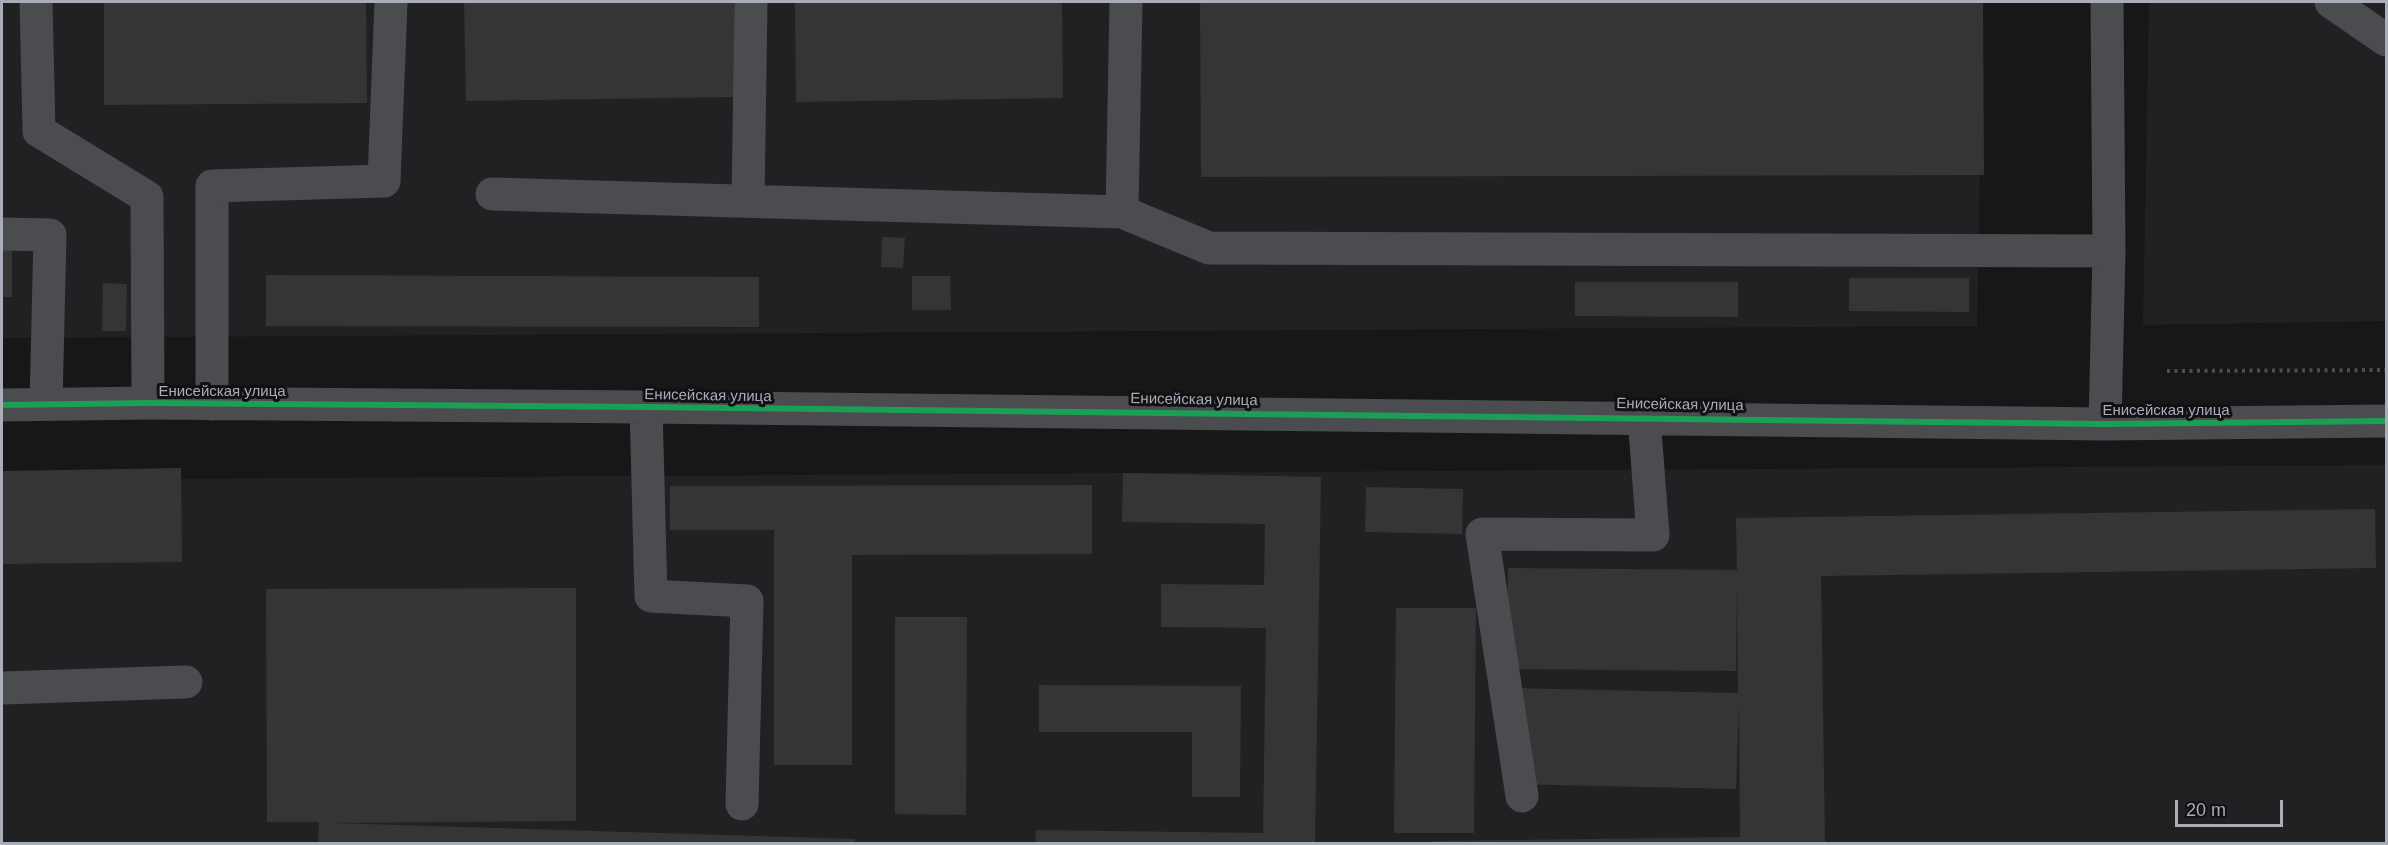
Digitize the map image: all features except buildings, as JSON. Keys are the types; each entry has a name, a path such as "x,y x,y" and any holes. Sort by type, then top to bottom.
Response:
{"street":[{"path":"36,2 39,131 147,197 148,403"},
{"path":"212,404 212,186 384,181 392,2"},
{"path":"748,201 751,2"},
{"path":"1122,212 1126,2"},
{"name":"Енисейская улица","path":"2105,424 2109,251 2106,2"},
{"path":"2331,2 2386,40"},
{"path":"492,194 1122,212 1209,248 2109,251"},
{"path":"2,234 50,235 46,404"},
{"name":"Енисейская улица","path":"2,405 148,403 646,407 2105,424 2386,421"},
{"path":"646,407 651,596 747,601 742,804"},
{"path":"1522,796 1482,534 1653,535 1644,417"},
{"path":"2,688 186,682"}],"path":[{"path":"2167,371 2386,370"}],"shaded area":[{"path":"2,2 1983,2 1977,326 2,338"},
{"path":"2149,2 2386,2 2386,321 2143,325"},
{"path":"2386,465 2386,843 2,843 2,480"}],"cycle path":[{"path":"2,405 148,403 646,407 2105,424 2386,421"}]}
